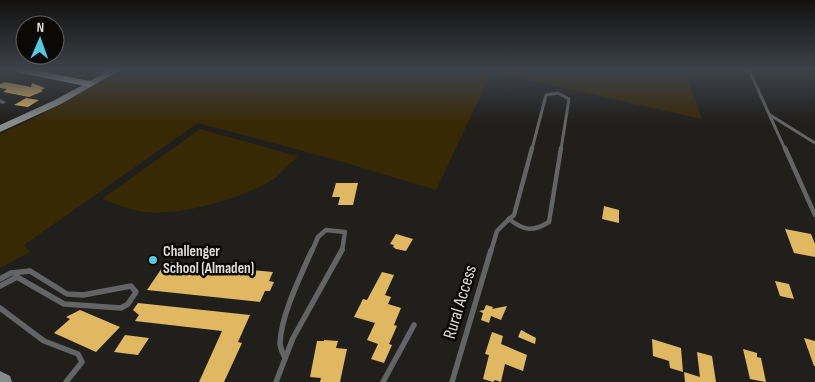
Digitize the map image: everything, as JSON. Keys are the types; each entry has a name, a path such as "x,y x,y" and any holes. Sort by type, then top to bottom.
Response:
{"main road":[{"path":"74,88 76,93"},
{"path":"0,129 84,88"}],"lane":[{"path":"757,88 815,215"},
{"path":"554,92 564,95 569,99 550,222 535,230 521,228 510,220 514,214 546,95 554,92"},
{"path":"770,115 815,143"},
{"name":"Rural Access","path":"452,382 497,231 510,220"},
{"path":"276,382 293,338 342,253 346,232 326,230 318,237 297,283 283,327 280,344 285,358"},
{"path":"0,280 11,273 30,271 67,294 83,295 131,286 136,292 128,304 121,308 110,308 56,301 17,277 0,286"},
{"path":"0,308 44,341 78,354 82,362 66,382"},
{"path":"383,382 414,325"}],"shaded area":[{"path":"90,88 484,88 436,190 333,159 198,123 24,245 30,252 0,268 0,134 37,117"},
{"path":"563,88 691,88 702,119"},
{"path":"200,129 298,156 279,175 259,187 207,205 170,212 153,212 134,210 102,199"}],"building":[{"path":"0,88 45,88 41,90 43,91 29,97 3,92 7,89"},
{"path":"26,98 39,100 28,107 14,105"},
{"path":"336,183 358,183 353,205 338,205 340,197 332,197"},
{"path":"604,206 619,210 619,223 602,219"},
{"path":"785,229 811,234 815,244 815,257 794,253"},
{"path":"396,234 413,239 406,251 396,249 393,247 394,245 390,244"},
{"path":"166,262 273,272 269,281 274,282 270,291 265,291 260,302 147,290"},
{"path":"382,272 394,275 385,295 391,297 388,304 401,308 394,325 397,326 389,344 392,345 384,363 371,359 378,344 367,340 375,323 354,317 363,299 367,300"},
{"path":"775,281 789,284 794,299 780,296"},
{"path":"138,303 250,315 238,342 242,343 224,382 199,382 222,331 135,321 139,315 133,310"},
{"path":"486,305 493,307 492,309 507,306 501,320 491,316 489,323 481,320 483,313 479,311 484,310"},
{"path":"80,310 120,327 96,352 54,333 70,319 66,317"},
{"path":"521,330 536,338 535,344 518,337"},
{"path":"492,332 503,336 501,344 527,355 523,371 505,364 501,382 483,379 489,355 485,354"},
{"path":"125,335 149,338 138,355 114,352"},
{"path":"804,338 815,341 815,366 814,366"},
{"path":"652,339 681,348 683,372 670,368 669,361 653,356"},
{"path":"317,341 338,341 336,348 347,349 340,382 320,382 321,378 310,377"},
{"path":"743,349 757,353 757,357 761,358 766,382 750,379"},
{"path":"697,352 712,356 716,382 685,382 684,372 700,377"}],"place":[{"name":"Challenger School (Almaden)","path":"153,260"}]}
